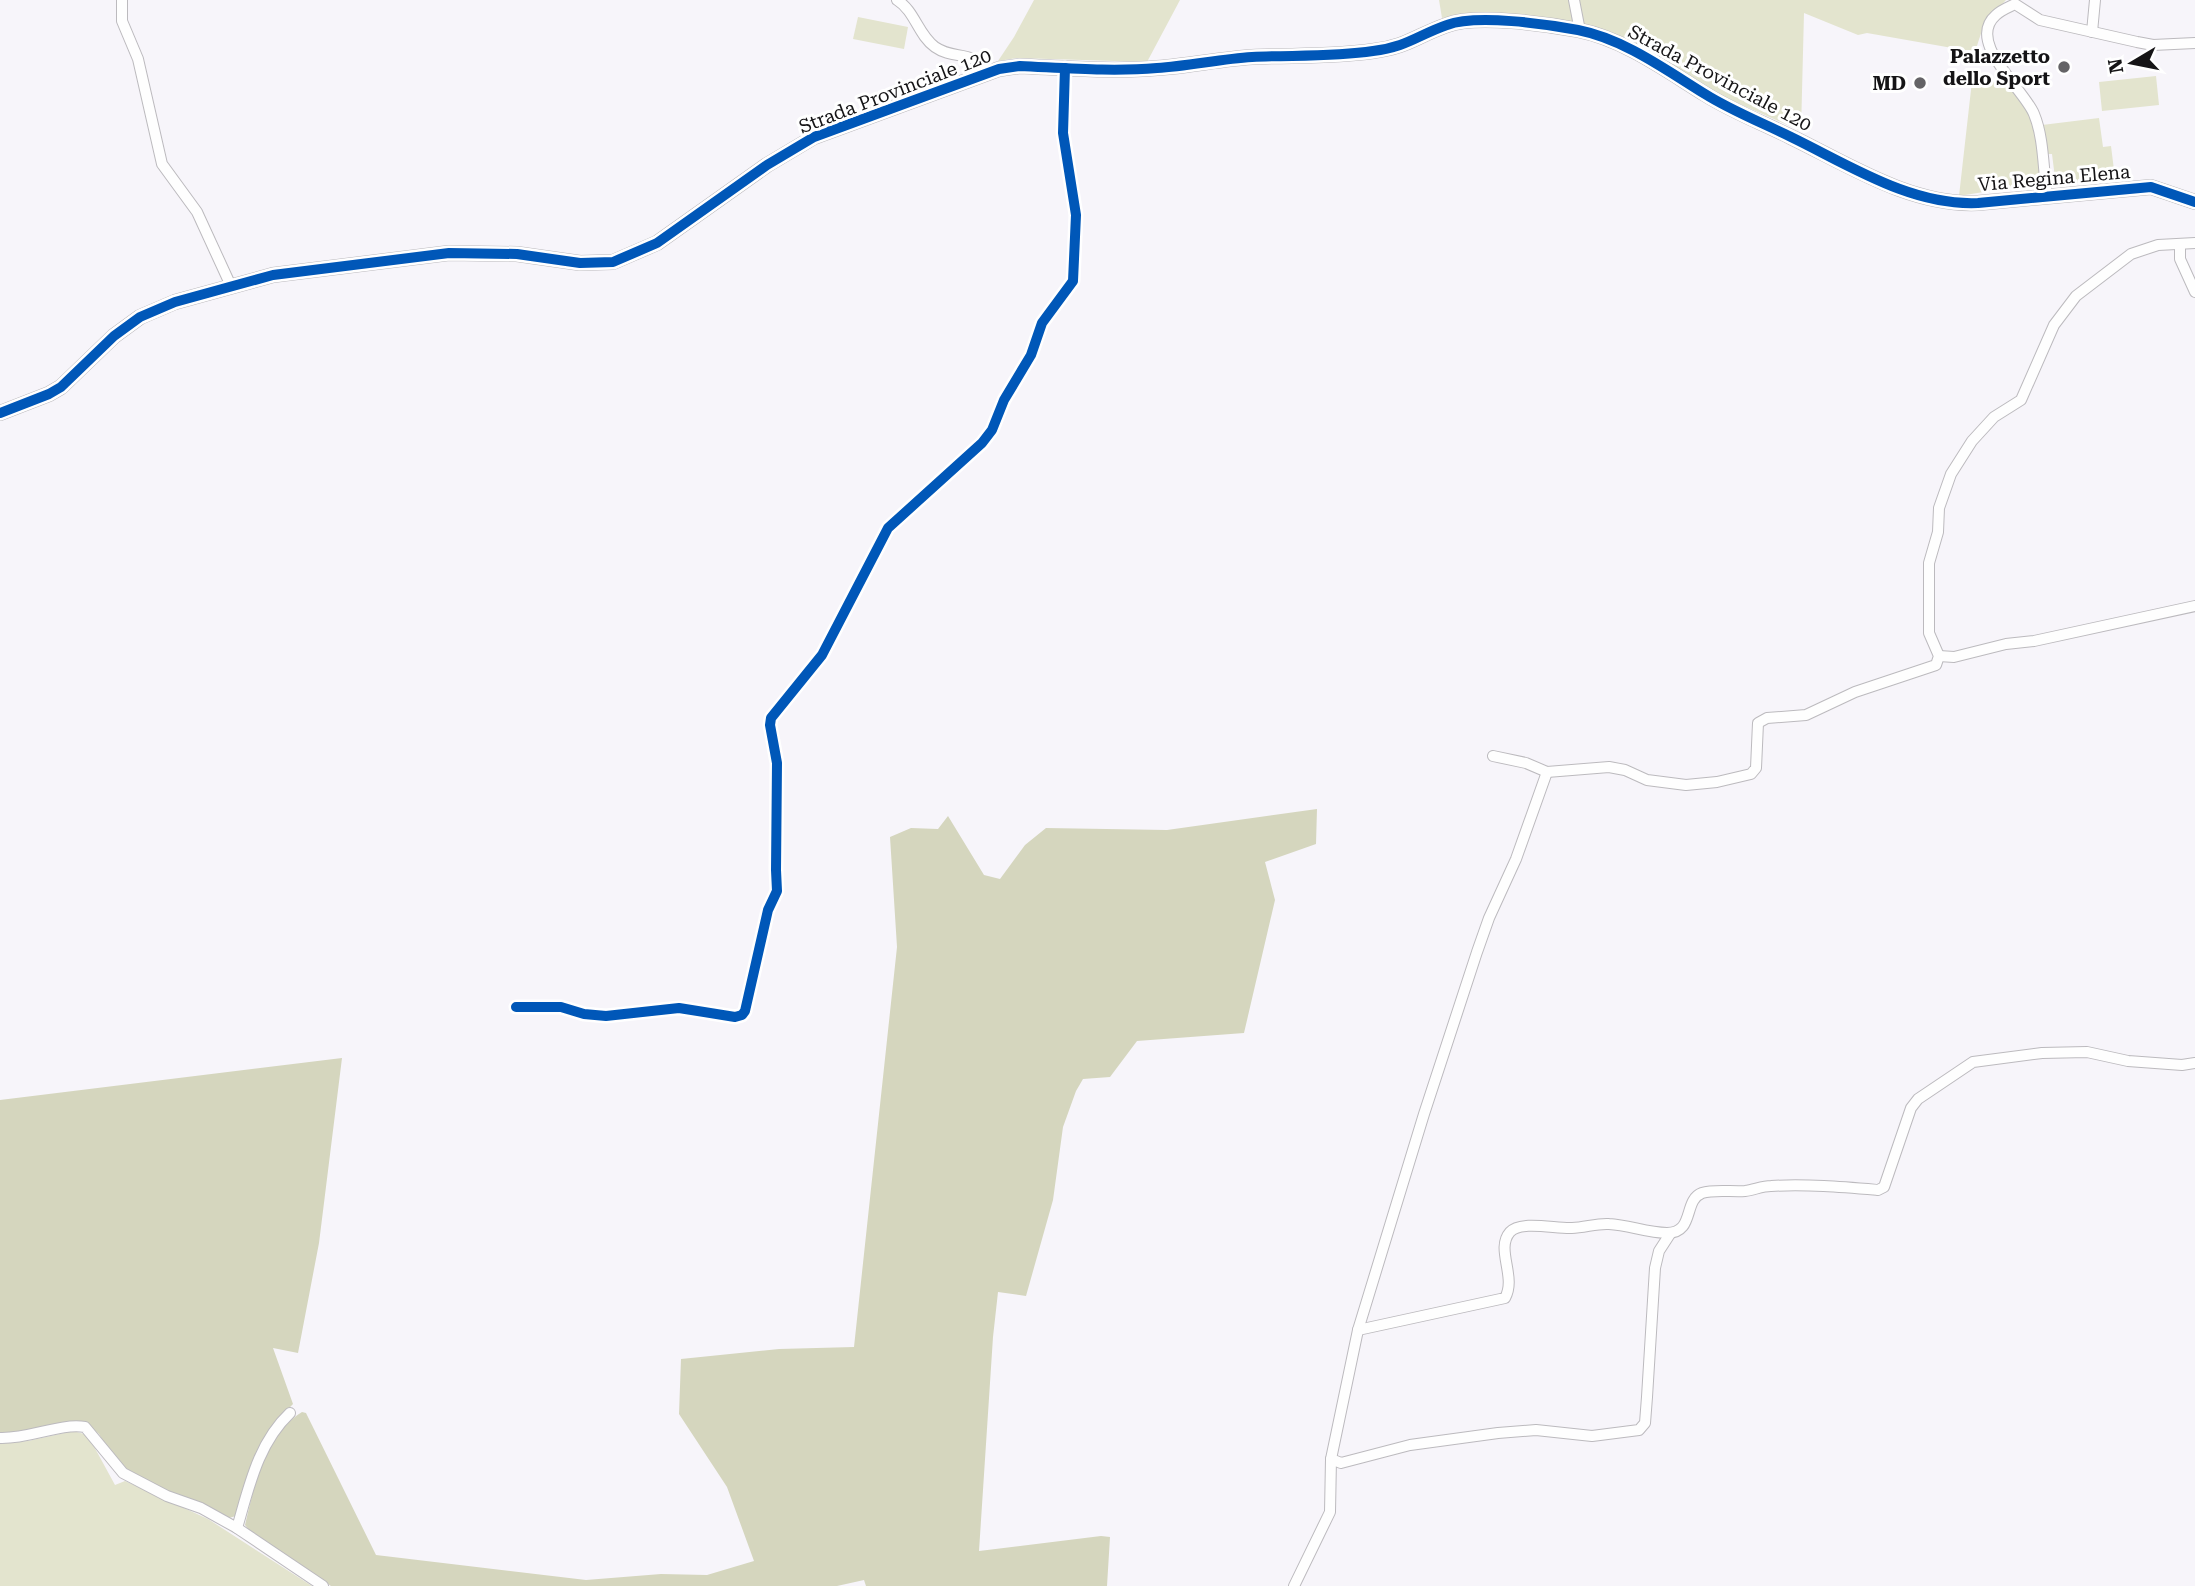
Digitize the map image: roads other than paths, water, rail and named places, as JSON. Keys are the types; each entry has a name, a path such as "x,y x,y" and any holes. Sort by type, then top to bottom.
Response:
{"street":[{"path":"122,0 122,20 138,60 162,164 197,212 230,286"},
{"path":"897,0 911,12 932,46 944,52 980,61 988,72"},
{"path":"1574,0 1580,31"},
{"path":"2092,32 2095,0"},
{"path":"2046,195 2037,122 2033,110 1992,54 1988,32 1995,16 2015,4 2040,20 2092,32 2153,45 2195,43"},
{"name":"Strada Provinciale 120","path":"0,413 49,394 69,382 114,336 140,317 175,302 230,286 294,271 424,254 517,254 580,263 613,262 657,243 767,165 814,137 988,72 1020,66 1155,69 1252,57 1372,52 1402,46 1449,24 1476,20 1534,24 1580,31 1618,44 1712,98 1873,177 1916,195"},
{"path":"516,1007 561,1007 584,1014 606,1016 672,1008 735,1017 745,1011 768,910 778,884 777,762 769,725 771,718 822,655 888,528 982,443 992,430 1004,400 1031,355 1042,323 1073,281 1076,215 1063,133 1065,68"},
{"name":"Via Regina Elena","path":"1916,195 1954,205 2151,187 2195,202"},
{"path":"1493,756 1526,763 1547,772 1609,767 1625,770 1647,780 1686,785 1751,775 1756,768 1758,723 1767,718 1807,715 1855,692 1936,665 1939,656 1929,633 1929,563 1938,532 1939,508 1951,474 1972,441 1994,416 2021,400 2054,325 2076,296 2131,254 2158,245 2180,246 2195,243"},
{"path":"2180,246 2180,259 2195,292"},
{"path":"1939,656 1954,657 2195,606"},
{"path":"1294,1586 1330,1512 1331,1459 1357,1330 1423,1114 1489,918 1516,859 1547,772"},
{"path":"1357,1330 1505,1298 1511,1282 1505,1244 1508,1233 1517,1227 1529,1225 1556,1229 1606,1223 1670,1234 1681,1230 1687,1222 1694,1199 1703,1193 1748,1191 1767,1186 1826,1185 1878,1190 1884,1187 1911,1108 1918,1098 1973,1062 2042,1053 2087,1052 2128,1061 2182,1065 2195,1063"},
{"path":"1331,1459 1341,1463 1410,1445 1498,1433 1536,1430 1592,1436 1639,1430 1645,1423 1655,1268 1659,1251 1670,1234"},
{"path":"237,1528 256,1464 267,1441 290,1413"},
{"path":"0,1438 29,1436 74,1425 85,1427 123,1473 167,1496 201,1508 237,1528 323,1586"}],"place":[{"name":"Palazzetto dello Sport","path":"2064,67"},
{"name":"MD","path":"1920,83"}]}
